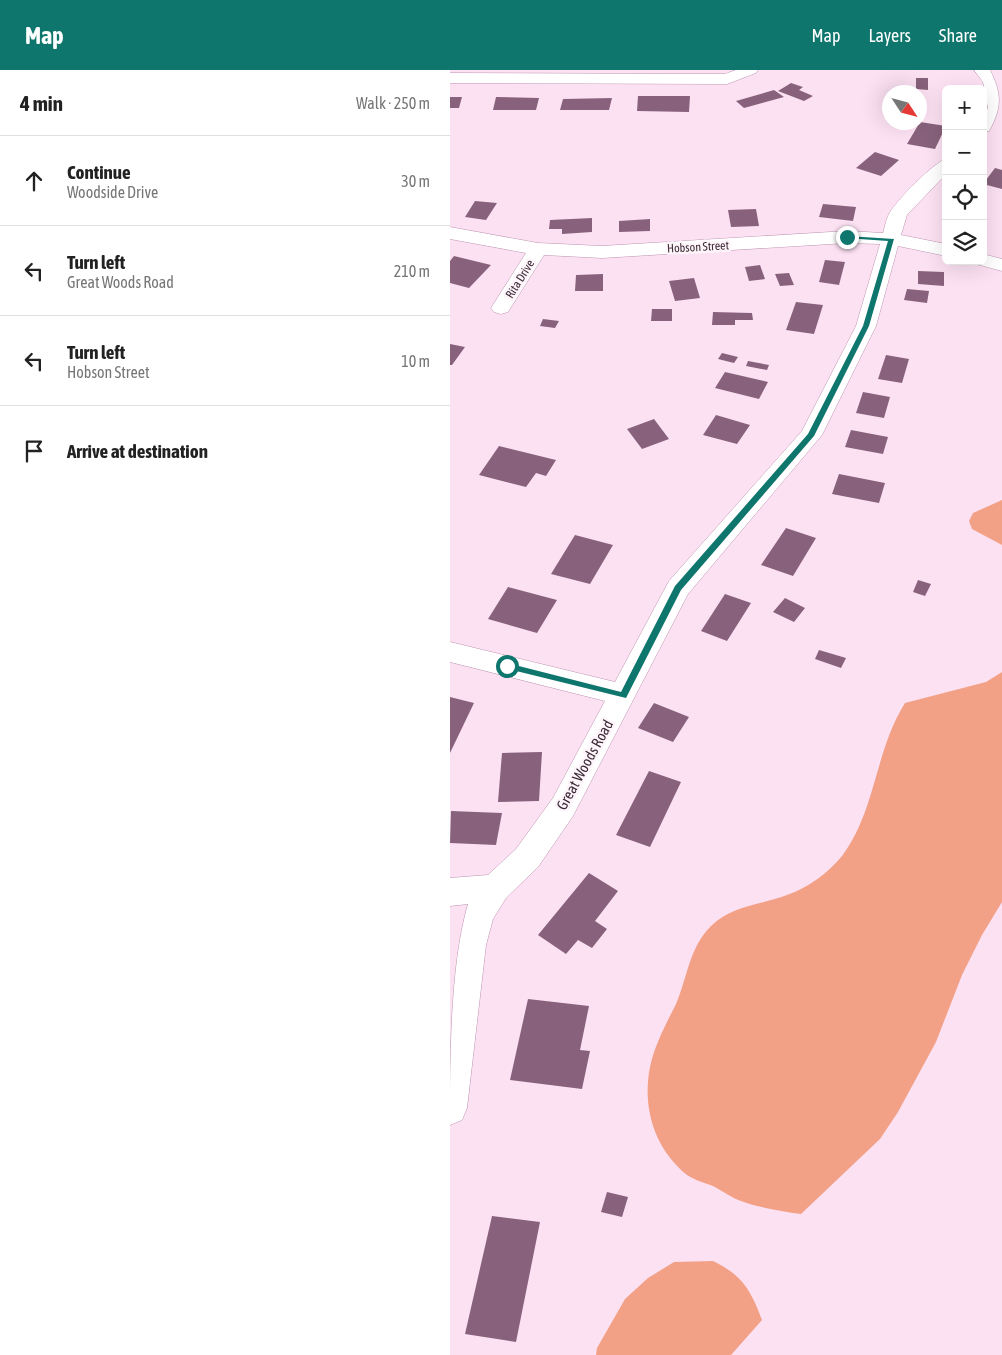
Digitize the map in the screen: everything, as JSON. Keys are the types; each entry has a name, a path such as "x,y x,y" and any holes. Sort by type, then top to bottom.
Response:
{"street":[{"path":"450,78 727,80 750,70"},
{"path":"987,121 996,108 990,74"},
{"name":"Great Woods Road","path":"450,1108 470,945 479,914 494,888 527,858 563,807 623,696 678,588 811,436 866,326 898,214 942,168"},
{"name":"Hobson Street","path":"450,232 538,250 602,252 847,237 891,239 942,249"},
{"name":"Rita Drive","path":"501,308 538,250"},
{"path":"987,261 1002,265"},
{"path":"450,652 623,696"},
{"path":"450,892 494,888"}],"shaded area":[{"path":"1002,500 1002,545 972,529 969,521 973,513"},
{"path":"1002,672 1002,902 982,935 962,975 936,1042 898,1112 880,1139 801,1214 741,1201 687,1175 666,1152 653,1126 649,1112 648,1082 655,1050 676,1004 693,953 698,944 711,926 719,919 747,906 795,892 824,874 842,856 862,820 887,740 905,703 986,682"},
{"path":"713,1261 723,1266 744,1284 754,1300 762,1320 731,1355 596,1355 597,1348 625,1299 648,1278 674,1262"}],"building":[{"path":"916,78 928,78 928,90 927,85 916,85"},
{"path":"791,83 803,87 799,90 813,96 804,101 778,91"},
{"path":"774,90 784,97 744,108 736,101"},
{"path":"638,96 690,96 689,112 637,111"},
{"path":"450,97 462,97 459,108 450,108"},
{"path":"496,97 539,98 536,110 493,110"},
{"path":"612,98 609,110 560,110 563,99"},
{"path":"927,123 942,125 942,134 935,149 907,144 915,130 927,130"},
{"path":"875,152 899,160 881,176 856,168"},
{"path":"995,168 1002,170 1002,189 987,185 987,179"},
{"path":"475,201 497,203 486,220 465,217"},
{"path":"823,204 856,207 853,221 819,217"},
{"path":"756,209 759,226 731,227 728,210"},
{"path":"592,218 592,232 562,234 562,229 549,229 550,220"},
{"path":"650,219 650,231 619,232 619,221"},
{"path":"454,256 491,265 469,288 450,283 450,261"},
{"path":"825,260 845,262 839,285 819,282"},
{"path":"760,265 765,279 749,281 745,267"},
{"path":"918,271 944,272 944,286 918,284"},
{"path":"789,273 794,285 780,286 775,274"},
{"path":"603,274 603,291 575,291 576,275"},
{"path":"694,278 700,298 675,301 669,281"},
{"path":"907,289 929,291 927,303 904,300"},
{"path":"796,302 823,305 814,334 786,330"},
{"path":"652,309 672,309 672,321 651,321"},
{"path":"713,312 752,313 753,320 735,320 735,325 712,325"},
{"path":"543,319 559,321 555,328 540,326"},
{"path":"450,344 465,347 452,365 450,365"},
{"path":"722,353 738,357 734,363 718,359"},
{"path":"886,355 909,359 902,383 878,379"},
{"path":"748,361 769,365 767,370 746,366"},
{"path":"725,372 768,382 759,399 715,388"},
{"path":"863,392 890,397 884,418 856,413"},
{"path":"716,415 750,425 737,444 703,435"},
{"path":"654,419 669,439 642,449 627,429"},
{"path":"851,430 888,437 883,454 845,447"},
{"path":"499,446 556,460 546,476 536,473 526,487 479,475"},
{"path":"839,474 885,483 879,503 832,494"},
{"path":"786,528 816,538 793,576 761,565"},
{"path":"575,535 613,545 590,584 551,574"},
{"path":"918,580 931,584 925,596 913,592"},
{"path":"508,587 557,600 537,633 488,619"},
{"path":"725,594 751,603 727,641 701,631"},
{"path":"785,598 805,608 794,622 773,612"},
{"path":"819,650 846,658 841,668 815,659"},
{"path":"450,697 474,703 450,753"},
{"path":"654,703 689,717 673,742 638,728"},
{"path":"542,752 539,801 498,802 502,753"},
{"path":"649,771 681,782 650,847 616,835"},
{"path":"451,811 502,813 496,845 450,843"},
{"path":"589,873 618,891 595,921 607,929 592,948 578,940 566,954 538,935"},
{"path":"528,999 589,1006 580,1050 590,1051 582,1089 510,1080"},
{"path":"607,1192 628,1197 622,1217 601,1212"},
{"path":"492,1216 540,1222 516,1342 465,1334"}],"route":[{"path":"507,666 623,696 678,588 811,436 866,326 891,239 847,237"}]}
